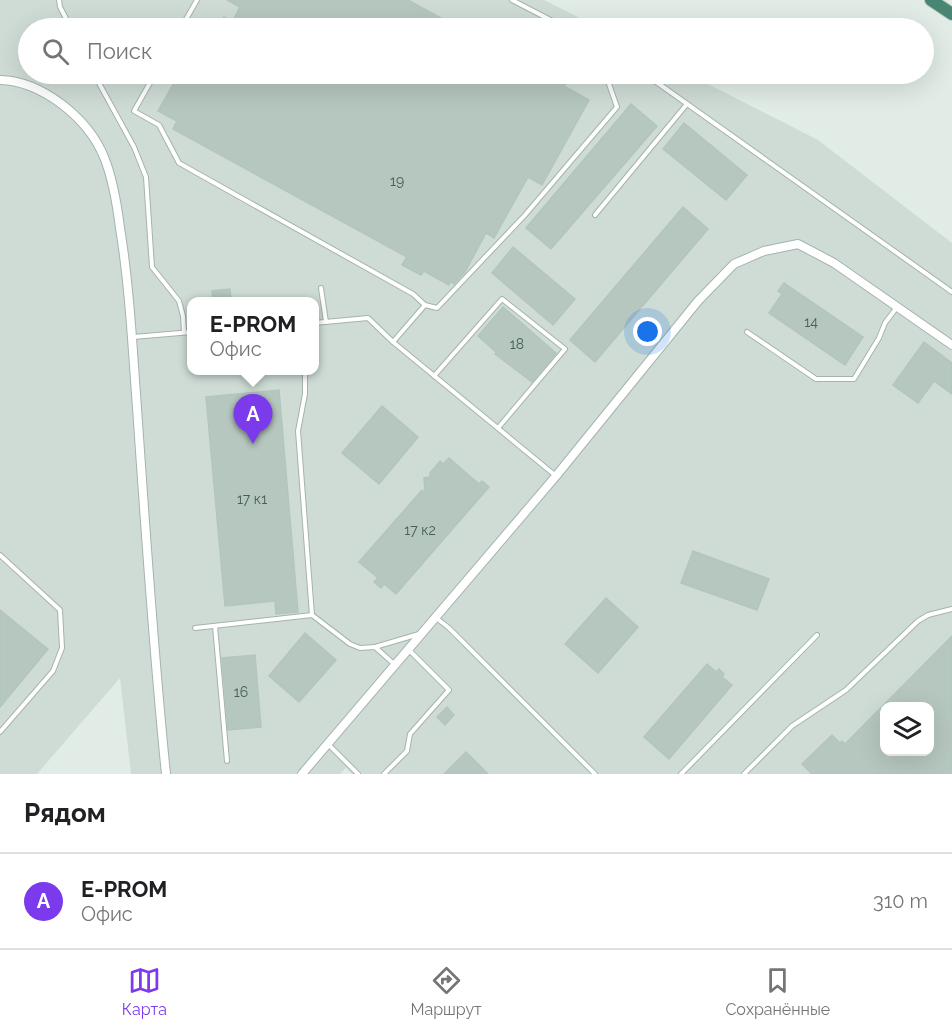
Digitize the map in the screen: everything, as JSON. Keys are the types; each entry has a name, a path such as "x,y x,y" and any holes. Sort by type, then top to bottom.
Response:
{"highway":[{"path":"932,0 952,14"}],"street":[{"path":"0,80 43,91 65,106 89,130 104,157 116,196 126,266 154,660 166,774"},
{"path":"302,774 434,616 556,476 691,309 734,264 764,251 798,244 834,263 952,345"}],"lane":[{"path":"59,0 66,18"},
{"path":"187,18 197,0"},
{"path":"512,0 547,18"},
{"path":"99,84 134,147 146,177 152,267 179,301 183,316 184,332 132,337"},
{"path":"149,84 134,111 159,125 179,163 413,294 425,305 437,308 525,215 616,106 609,84"},
{"path":"659,84 952,292"},
{"path":"595,215 687,104"},
{"path":"321,288 326,322"},
{"path":"434,376 502,299 565,349 498,428"},
{"path":"393,342 425,305"},
{"path":"747,332 816,379 854,379 879,338 885,323 898,307"},
{"path":"319,323 368,318 393,342 556,476"},
{"path":"305,375 305,394 298,431 312,615"},
{"path":"0,555 60,610 62,648 53,671 0,732"},
{"path":"744,774 792,726 846,690 918,621 928,615 952,609"},
{"path":"195,628 312,615 350,644 360,648 375,647 420,633"},
{"path":"434,616 449,628 595,774"},
{"path":"215,626 227,761"},
{"path":"681,774 817,635"},
{"path":"375,647 395,664"},
{"path":"384,774 407,751 410,734 448,690 407,648"},
{"path":"327,743 358,774"}],"shaded area":[{"path":"0,0 544,0 580,18 18,18 18,84 708,84 818,140 952,243 952,774 352,774 346,768 340,774 131,774 120,678 37,774 0,774"}],"building":[{"path":"227,0 408,0 441,18 234,18 240,7"},
{"path":"173,84 566,84 564,86 589,100 542,185 528,177 494,238 486,233 465,272 454,284 450,281 449,285 424,271 421,275 402,265 407,257 173,129 177,121 158,111"},
{"path":"631,104 657,126 551,249 526,228"},
{"path":"684,123 747,175 726,200 663,149"},
{"path":"683,207 708,229 595,362 570,340"},
{"path":"513,247 575,299 553,325 492,273"},
{"path":"784,283 863,337 845,365 769,313 782,294 778,291"},
{"path":"230,289 231,297 213,297 212,291"},
{"path":"503,307 556,353 532,382 495,354 496,352 478,336"},
{"path":"924,342 952,363 952,394 934,381 918,403 893,385"},
{"path":"279,390 298,612 276,614 275,601 225,606 206,397"},
{"path":"382,406 418,437 379,484 342,453"},
{"path":"449,458 479,484 482,481 489,487 396,594 384,584 381,588 374,582 378,578 359,562 422,490 425,493 424,478 430,477 430,473 440,461 443,464"},
{"path":"693,551 769,579 757,610 681,583"},
{"path":"606,598 638,627 598,673 565,644"},
{"path":"0,610 48,649 0,707"},
{"path":"305,633 336,660 299,702 269,676"},
{"path":"952,636 952,774 812,774 802,764 832,735 840,743 842,741 845,744 880,709 880,756 934,756 934,702 887,702"},
{"path":"255,655 261,727 228,730 222,658"},
{"path":"707,664 716,672 719,669 724,674 722,677 732,685 669,759 644,737"},
{"path":"447,707 454,715 445,725 437,717"},
{"path":"466,752 488,774 444,774"}],"place":[{"name":"E-PROM","path":"253,444"}]}
